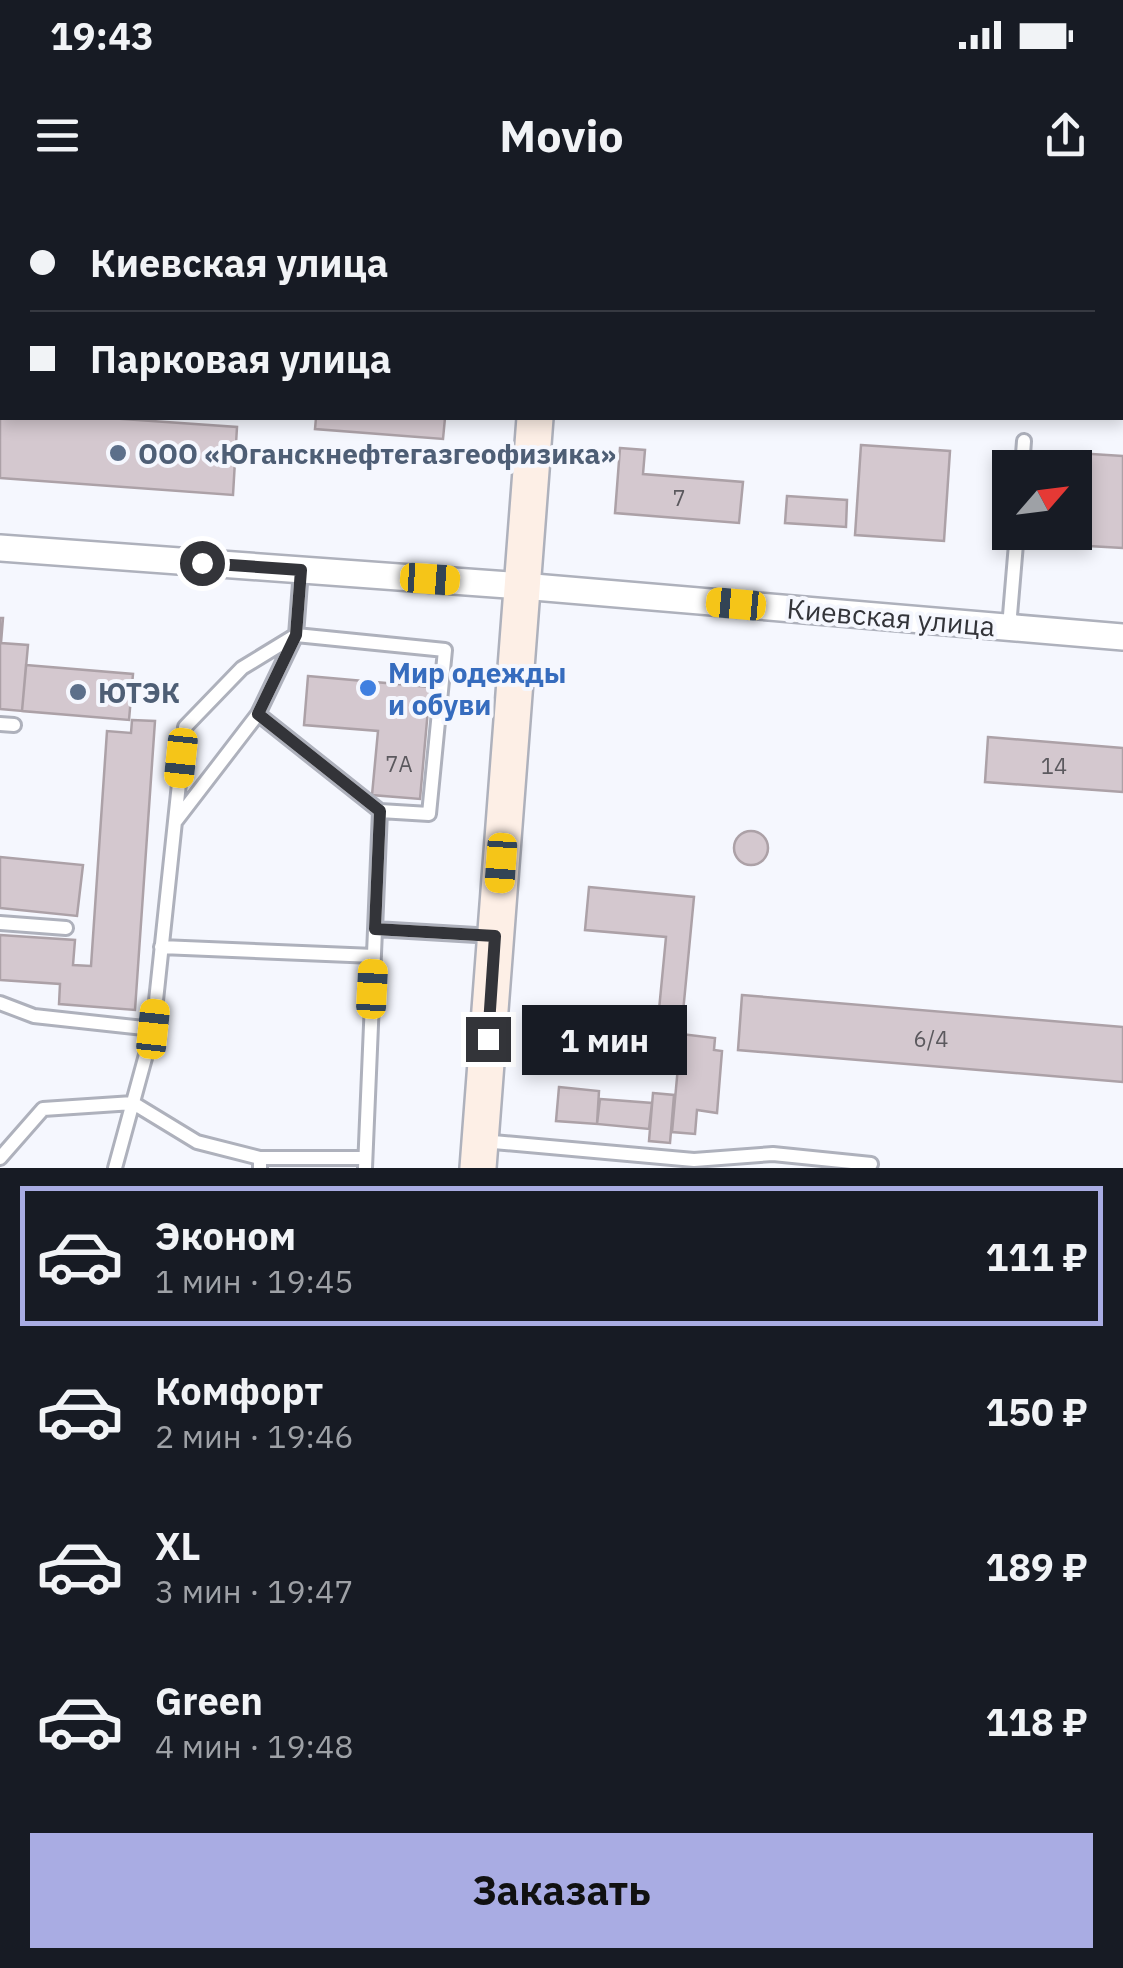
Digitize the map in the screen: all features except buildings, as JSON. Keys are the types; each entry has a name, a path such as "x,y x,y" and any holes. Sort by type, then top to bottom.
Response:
{"main road":[{"path":"479,1155 535,420"}],"street":[{"name":"Киевская улица","path":"0,548 1123,636"}],"lane":[{"path":"1023,450 1024,441"},
{"path":"1010,627 1015,550"},
{"path":"175,822 258,714 296,635 301,570"},
{"path":"114,1168 153,1029 184,727 242,668 296,635 445,650 429,814 380,811 258,714"},
{"path":"0,1158 43,1109 132,1103 197,1142 260,1163 365,1163 380,811"},
{"path":"0,923 66,928"},
{"path":"375,929 495,936"},
{"path":"162,947 374,956"},
{"path":"0,1003 34,1016 153,1029"},
{"path":"479,1155 694,1160 773,1154 871,1164"}],"place":[{"name":"ООО «Юганскнефтегазгеофизика»","path":"118,453"},
{"name":"Мир одежды и обуви","path":"368,688"},
{"name":"ЮТЭК","path":"78,692"}],"route":[{"path":"202,563 301,570 296,635 258,714 380,811 375,929 495,936 488,1039"}]}
